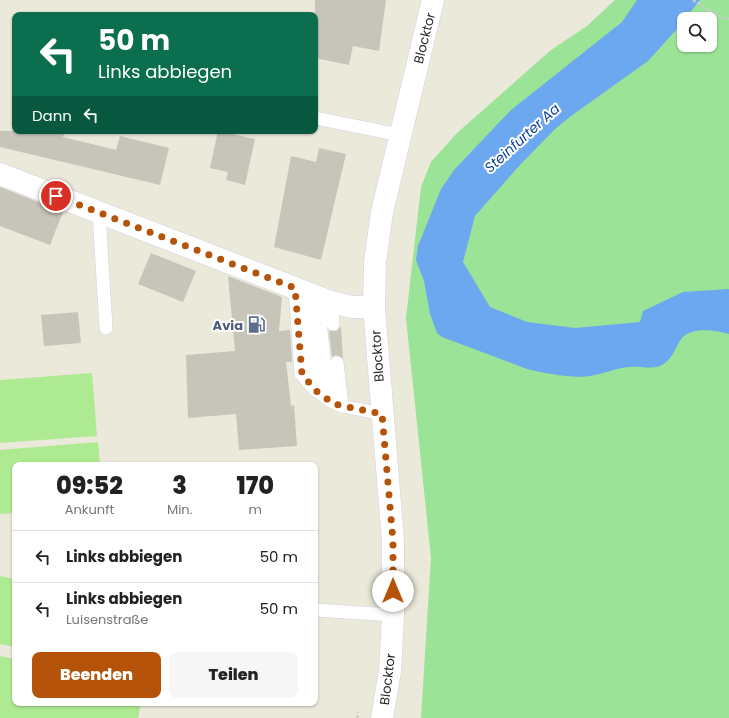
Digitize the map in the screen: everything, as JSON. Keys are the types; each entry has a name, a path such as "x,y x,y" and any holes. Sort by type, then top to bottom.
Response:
{"main road":[{"name":"Blocktor","path":"382,718 390,671 394,615 393,541 374,307 375,262 382,212 433,0"},
{"path":"0,174 312,295 352,307 374,307"}],"lane":[{"path":"318,119 400,135"},
{"path":"99,213 106,328"},
{"path":"312,295 333,324"},
{"path":"312,295 315,390 329,400 342,406 382,414"},
{"path":"312,295 329,400"},
{"path":"337,363 342,406"},
{"path":"318,610 394,615"}],"path":[{"path":"693,0 719,16 729,19"},
{"path":"357,718 358,711"}],"green space":[{"path":"615,0 729,0 729,718 421,718 431,558 406,318 421,187 431,162 457,133 551,50 587,26"},
{"path":"92,373 97,436 0,443 0,380"},
{"path":"98,442 100,462 12,462 12,513 0,514 0,450"},
{"path":"0,576 12,578 12,646 0,644"},
{"path":"0,656 12,658 12,706 140,706 138,718 0,718"}],"water":[{"name":"Steinfurter Aa","path":"637,0 700,0 690,12 677,12 677,29 648,61 555,129 520,165 475,216 463,262 490,307 527,322 575,328 640,322 643,311 683,292 729,289 729,334 705,330 692,332 682,338 669,360 662,365 646,368 624,368 584,377 558,375 527,369 442,337 437,333 430,314 424,281 416,260 418,246 441,189 454,170 511,110 622,22"}],"building":[{"path":"315,0 386,0 379,51 353,46 349,65 318,59 318,12 315,12"},
{"path":"0,131 12,131 12,134 64,134 63,137 116,150 120,136 169,148 160,185 0,147"},
{"path":"217,134 232,134 255,139 245,185 226,180 228,172 210,168"},
{"path":"319,148 346,154 321,260 274,247 291,156 316,162"},
{"path":"0,187 63,212 50,245 0,226"},
{"path":"151,253 196,271 183,302 138,284"},
{"path":"228,276 282,297 279,331 290,330 292,362 286,362 291,406 294,405 297,446 239,450 236,414 188,418 186,355 235,351"},
{"path":"78,312 81,343 44,346 41,315"},
{"path":"341,326 343,358 336,355 332,357 329,331 337,331"}],"place":[{"name":"Avia","path":"256,325"}],"route":[{"path":"56,196 295,288 302,374 307,382 334,404 360,411 382,414 393,541 393,591"}]}
